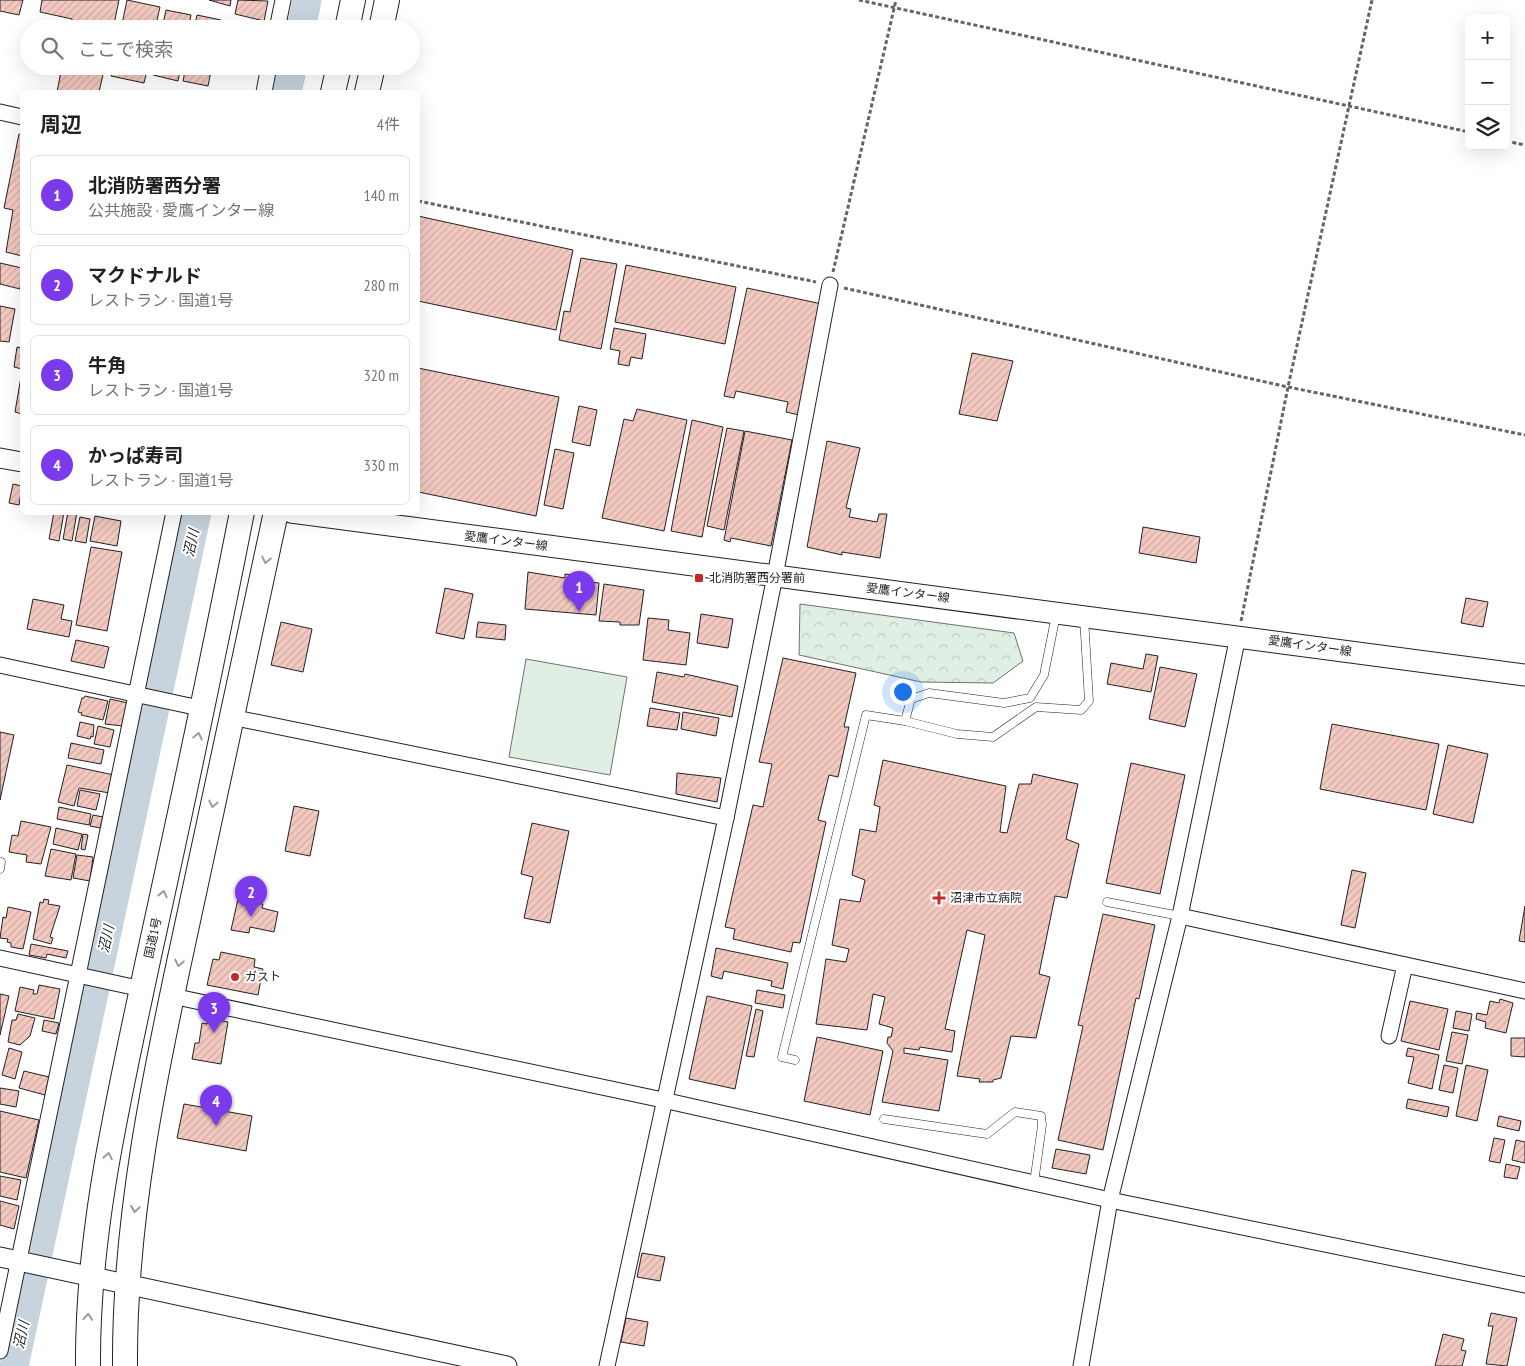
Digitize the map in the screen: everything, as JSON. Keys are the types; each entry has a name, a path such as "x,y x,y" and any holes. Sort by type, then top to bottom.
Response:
{"highway":[{"path":"349,20 353,0"},
{"path":"383,20 387,0"},
{"path":"334,90 337,75"},
{"path":"367,90 371,75"},
{"name":"国道1号","path":"88,1366 87,1322 96,1219 131,986 193,707 241,515"},
{"path":"125,1366 124,1325 133,1223 172,996 275,515"}],"main road":[{"name":"愛鷹インター線","path":"314,515 1525,675"}],"street":[{"path":"279,20 283,0"},
{"path":"264,90 267,75"},
{"path":"0,112 20,116"},
{"path":"607,1366 663,1100 726,818 775,576 830,285"},
{"path":"0,458 20,462"},
{"path":"0,1351 24,1262 80,975 142,694 173,515"},
{"path":"1081,1366 1110,1200 1180,916 1238,636"},
{"path":"0,665 142,694 193,707"},
{"path":"231,717 726,818"},
{"path":"1180,916 1525,991"},
{"path":"0,958 131,986"},
{"path":"1389,1036 1405,965"},
{"path":"172,996 663,1100 1110,1200 1525,1285"},
{"path":"0,1257 507,1366"}],"lane":[{"path":"905,721 911,699 929,693 1004,703 1030,698 1044,675 1057,612"},
{"path":"795,1060 782,1057 866,715 905,721 957,734 993,737 1036,707 1081,710 1089,701 1084,616"},
{"path":"1107,902 1180,916"},
{"path":"884,1119 987,1134 1015,1112 1041,1116 1034,1183"}],"path":[{"path":"859,0 1465,131"},
{"path":"830,285 896,0"},
{"path":"1238,636 1288,387 1372,0"},
{"path":"1510,142 1525,145"},
{"path":"420,201 830,285 1288,387 1525,435"}],"green space":[{"path":"800,604 1014,633 1023,661 993,683 921,682 799,655"},
{"path":"526,659 627,677 610,775 509,757"}],"building":[{"path":"0,0 23,0 19,15 0,11"},
{"path":"42,0 119,0 115,20 72,20 40,12"},
{"path":"127,0 160,7 157,20 123,20"},
{"path":"209,0 231,0 230,6"},
{"path":"238,0 268,1 264,20 235,14"},
{"path":"166,10 191,15 190,20 164,20"},
{"path":"197,15 221,20 196,20"},
{"path":"60,75 103,75 99,90 57,90"},
{"path":"111,75 146,75 144,83"},
{"path":"153,75 179,75 178,81"},
{"path":"184,75 210,75 208,86 183,81"},
{"path":"19,134 20,256 6,252 13,210 4,208"},
{"path":"420,216 573,250 556,330 420,301"},
{"path":"581,258 617,264 601,349 559,340 564,311 570,312"},
{"path":"0,263 20,268 20,289 0,284"},
{"path":"626,265 736,287 725,344 615,322"},
{"path":"747,288 822,304 799,415 786,412 788,402 736,391 734,398 724,396"},
{"path":"0,306 15,309 9,342 0,341"},
{"path":"614,328 646,334 642,359 631,357 629,366 618,364 620,351 610,349"},
{"path":"17,347 20,348 20,368 14,367"},
{"path":"972,353 1013,361 997,421 959,414"},
{"path":"420,368 559,397 536,516 420,492"},
{"path":"20,383 20,413 15,412"},
{"path":"579,406 597,410 590,446 572,442"},
{"path":"637,409 687,420 664,531 602,518 624,419 633,421"},
{"path":"692,420 723,427 702,537 671,531"},
{"path":"727,428 744,431 724,530 707,526"},
{"path":"745,431 792,440 771,546 731,538 730,542 724,540"},
{"path":"827,441 860,448 846,508 851,509 849,517 877,522 879,514 887,514 880,558 842,552 842,555 807,547"},
{"path":"555,449 574,453 563,509 544,505"},
{"path":"13,484 20,486 19,505 9,503"},
{"path":"53,515 63,515 59,541 49,539"},
{"path":"67,515 76,515 72,541 63,539"},
{"path":"95,516 121,521 117,546 90,541"},
{"path":"80,517 90,519 86,543 75,541"},
{"path":"1143,527 1200,537 1196,563 1139,553"},
{"path":"91,547 122,552 107,631 76,625"},
{"path":"528,572 565,578 565,574 574,575 573,580 599,583 596,615 525,609"},
{"path":"604,584 644,590 639,625 620,625 620,622 599,621"},
{"path":"445,588 473,594 464,639 436,633"},
{"path":"1466,598 1488,602 1483,627 1461,623"},
{"path":"33,599 64,605 61,619 72,621 69,637 27,629"},
{"path":"701,614 733,619 728,648 697,643"},
{"path":"648,618 669,620 668,630 690,633 686,665 643,660"},
{"path":"281,622 312,629 303,672 271,665"},
{"path":"478,622 506,625 505,640 476,637"},
{"path":"76,640 109,647 104,668 71,661"},
{"path":"1146,654 1158,656 1151,692 1107,684 1111,663 1143,669"},
{"path":"783,658 856,673 844,727 849,727 838,777 829,775 818,820 826,822 800,943 793,942 791,952 733,939 735,929 725,927 753,805 763,807 772,764 759,762"},
{"path":"1160,667 1197,674 1185,727 1149,719"},
{"path":"657,672 684,677 685,674 738,686 732,717 652,702"},
{"path":"85,696 108,701 103,720 81,715 82,713 78,712 82,698"},
{"path":"110,699 128,703 123,726 105,724"},
{"path":"650,708 680,713 677,730 647,726"},
{"path":"683,712 719,718 716,736 681,729"},
{"path":"80,722 94,725 93,737 91,736 90,739 77,736"},
{"path":"1332,724 1439,744 1426,810 1320,789"},
{"path":"98,726 114,730 110,747 94,744"},
{"path":"0,732 14,735 0,800"},
{"path":"71,743 104,750 101,764 68,758"},
{"path":"1448,745 1488,754 1473,823 1433,814"},
{"path":"883,760 1006,786 1000,832 1007,833 1019,784 1031,784 1033,774 1078,784 1066,839 1079,844 1067,898 1055,896 1039,974 1050,977 1036,1038 1011,1036 1001,1078 993,1080 993,1082 979,1082 980,1079 957,1076 985,935 967,930 945,1029 955,1031 952,1052 920,1047 919,1050 904,1048 904,1053 948,1060 939,1111 882,1102 893,1051 887,1043 893,1028 879,1024 885,997 873,994 867,1030 816,1024 826,959 846,962 849,949 832,945 840,899 860,902 865,880 852,875 860,829 876,832 880,807 874,805"},
{"path":"1131,763 1185,775 1160,894 1106,883"},
{"path":"67,765 114,775 110,793 79,788 74,806 58,802"},
{"path":"677,773 721,778 717,802 676,794"},
{"path":"80,790 100,794 96,810 77,806"},
{"path":"294,806 319,811 310,856 285,851"},
{"path":"59,807 91,814 89,825 57,819"},
{"path":"93,815 103,817 100,828 90,826"},
{"path":"21,821 51,827 41,864 26,862 27,855 9,852 12,835 18,836"},
{"path":"532,823 569,831 550,923 524,918 533,877 521,874"},
{"path":"56,828 82,834 78,850 53,844"},
{"path":"83,834 88,835 85,850 81,849"},
{"path":"51,849 76,854 71,880 45,876"},
{"path":"77,855 93,857 90,881 73,878"},
{"path":"1352,870 1366,873 1355,928 1341,925"},
{"path":"44,899 49,900 48,904 60,906 50,937 53,938 51,944 33,939 40,902 43,903"},
{"path":"238,899 263,904 262,908 278,912 274,932 250,927 249,933 231,930"},
{"path":"1525,906 1525,942 1519,941"},
{"path":"8,907 31,912 23,949 11,947 11,943 7,942 8,939 0,938 3,917 6,918"},
{"path":"1103,914 1155,925 1139,999 1136,998 1103,1150 1058,1140 1083,1026 1078,1025"},
{"path":"31,944 68,951 66,958 47,954 46,958 29,955"},
{"path":"716,948 788,963 783,989 771,986 772,981 724,971 722,979 711,976"},
{"name":"ガスト","path":"221,952 255,959 254,967 263,969 258,995 207,985 213,959 219,960"},
{"path":"39,985 60,989 54,1019 15,1011 20,987 34,990 33,994 37,994"},
{"path":"757,990 785,995 783,1008 755,1003"},
{"path":"0,994 9,996 0,1035"},
{"path":"707,996 752,1006 735,1089 689,1079"},
{"path":"1500,999 1513,1003 1506,1033 1485,1028 1486,1022 1476,1019 1477,1013 1487,1015 1490,1001 1499,1003"},
{"path":"1410,1001 1448,1009 1439,1050 1401,1041"},
{"path":"756,1009 763,1011 754,1057 746,1056"},
{"path":"1456,1011 1472,1014 1469,1031 1453,1028"},
{"path":"18,1014 35,1018 30,1036 20,1045 8,1042 12,1020 16,1020"},
{"path":"208,1018 228,1022 221,1064 192,1059 195,1043 199,1043 202,1023 207,1024"},
{"path":"44,1020 59,1023 56,1034 42,1031"},
{"path":"1452,1032 1468,1035 1462,1064 1446,1061"},
{"path":"817,1037 883,1051 870,1115 804,1101"},
{"path":"1511,1038 1525,1038 1525,1057 1511,1056"},
{"path":"9,1048 22,1052 15,1079 2,1075"},
{"path":"1408,1048 1439,1055 1432,1089 1408,1083 1414,1057 1406,1056"},
{"path":"1444,1065 1458,1068 1453,1093 1439,1090"},
{"path":"1466,1065 1488,1070 1477,1121 1456,1116"},
{"path":"24,1071 49,1077 45,1095 19,1088"},
{"path":"0,1088 19,1091 16,1107 0,1104"},
{"path":"1408,1099 1449,1107 1447,1117 1406,1108"},
{"path":"184,1104 252,1116 246,1151 177,1138"},
{"path":"0,1111 39,1120 26,1178 0,1172"},
{"path":"1499,1116 1521,1121 1519,1131 1497,1126"},
{"path":"1494,1138 1505,1140 1500,1163 1489,1161"},
{"path":"1516,1140 1525,1142 1525,1163 1512,1160"},
{"path":"1056,1149 1090,1155 1086,1174 1052,1168"},
{"path":"1506,1164 1520,1167 1517,1179 1504,1177"},
{"path":"0,1176 21,1180 17,1200 0,1196"},
{"path":"0,1201 19,1206 14,1229 0,1225"},
{"path":"642,1253 665,1257 660,1281 637,1277"},
{"path":"1491,1313 1517,1318 1507,1366 1486,1364 1493,1326 1488,1326"},
{"path":"626,1318 648,1322 644,1346 621,1342"},
{"path":"1443,1334 1464,1339 1461,1350 1466,1351 1462,1366 1435,1366"}],"waterway":[{"name":"沼川","path":"303,20 307,0"},
{"name":"沼川","path":"287,90 291,75"},
{"name":"沼川","path":"14,1366 196,515"}],"place":[{"name":"北消防署西分署前","path":"699,578"},
{"name":"北消防署西分署","path":"579,612"},
{"name":"沼津市立病院","path":"939,898"},
{"name":"マクドナルド","path":"251,917"},
{"name":"ガスト","path":"235,977"},
{"name":"牛角","path":"214,1033"},
{"name":"かっぱ寿司","path":"216,1126"}]}
